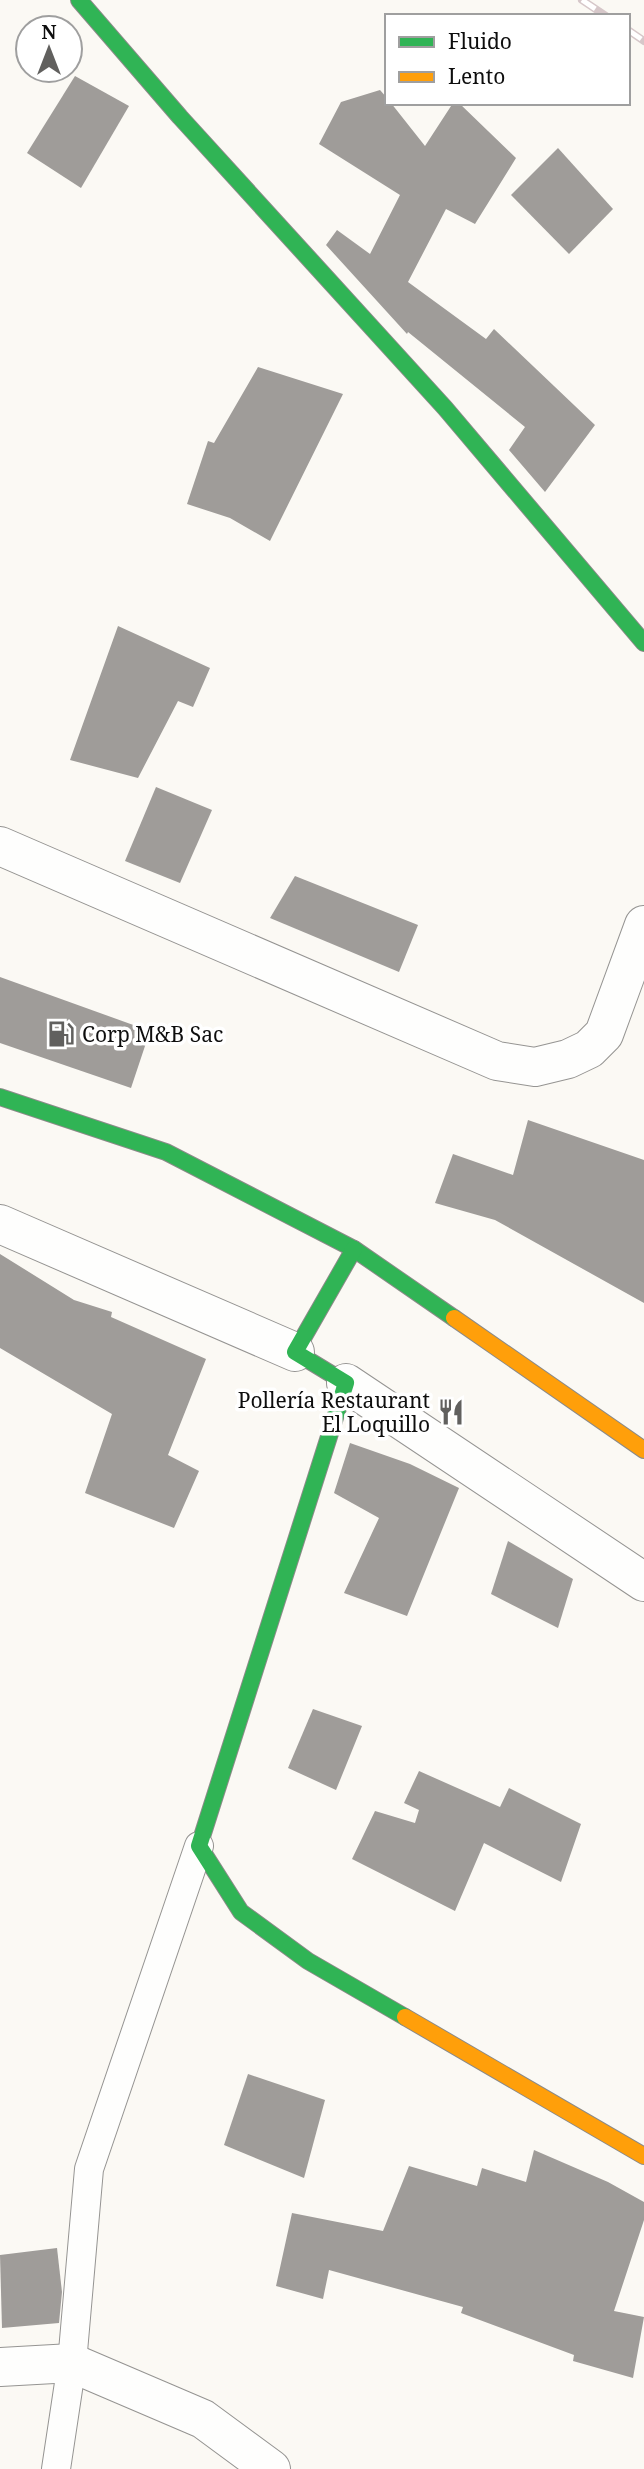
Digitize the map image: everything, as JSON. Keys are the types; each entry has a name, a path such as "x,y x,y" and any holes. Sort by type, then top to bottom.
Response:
{"main road":[{"path":"79,0 180,117 445,408 644,643"},
{"path":"0,1097 166,1152 354,1248 644,1450"},
{"path":"354,1248 295,1352 346,1383 200,1846 241,1912 308,1961 644,2156"}],"street":[{"path":"0,846 497,1061 535,1067 568,1059 589,1049 604,1034 644,925"},
{"path":"0,1224 295,1352"},
{"path":"346,1383 644,1582"},
{"path":"0,2367 72,2363 203,2420 271,2469"}],"lane":[{"path":"56,2469 72,2363 89,2169 200,1846"}],"building":[{"path":"84,81 129,106 81,188 27,153 70,84 84,84"},
{"path":"380,90 385,96 385,105 393,105 425,146 452,105 461,105 516,158 475,224 446,209 408,282 486,339 494,329 595,425 545,492 509,450 525,427 408,332 407,334 326,245 337,230 370,254 400,195 319,144 341,102"},
{"path":"558,148 613,209 569,254 511,195"},
{"path":"258,367 343,394 270,541 230,518 187,504 208,441 214,443"},
{"path":"118,626 210,668 193,707 178,701 138,778 70,760"},
{"path":"156,787 212,810 180,883 125,861"},
{"path":"295,876 418,925 399,972 270,918"},
{"path":"0,977 150,1031 131,1088 0,1043"},
{"path":"528,1120 644,1160 644,1303 495,1220 435,1203 453,1154 513,1175"},
{"path":"0,1254 74,1300 112,1312 111,1317 206,1359 168,1455 199,1471 174,1528 85,1493 112,1414 0,1348"},
{"path":"350,1443 410,1464 459,1488 407,1616 344,1593 379,1518 334,1493"},
{"path":"508,1541 573,1579 558,1628 491,1594"},
{"path":"313,1709 362,1726 336,1790 288,1768"},
{"path":"419,1771 500,1807 509,1788 581,1824 561,1882 484,1843 455,1911 352,1859 375,1811 415,1823 419,1810 404,1803"},
{"path":"248,2074 325,2100 304,2178 224,2145"},
{"path":"534,2150 608,2182 644,2202 644,2220 614,2311 644,2317 633,2378 573,2361 574,2355 461,2313 463,2307 329,2270 323,2299 276,2286 292,2213 383,2231 409,2166 477,2186 482,2168 526,2182"},
{"path":"57,2248 62,2292 59,2323 2,2328 0,2255"}],"railway":[{"path":"582,0 603,14"},
{"path":"630,31 644,41"}],"traffic: fast":[{"path":"79,0 180,117 445,408 644,643"},
{"path":"0,1097 166,1152 354,1249 454,1318"},
{"path":"354,1249 295,1352 346,1383 199,1846 241,1912 308,1961 405,2017"}],"traffic: slow":[{"path":"454,1318 644,1450"},
{"path":"405,2017 644,2156"}],"place":[{"name":"Corp M&B Sac","path":"61,1034"},
{"name":"Pollería Restaurant El Loquillo","path":"451,1412"}]}
